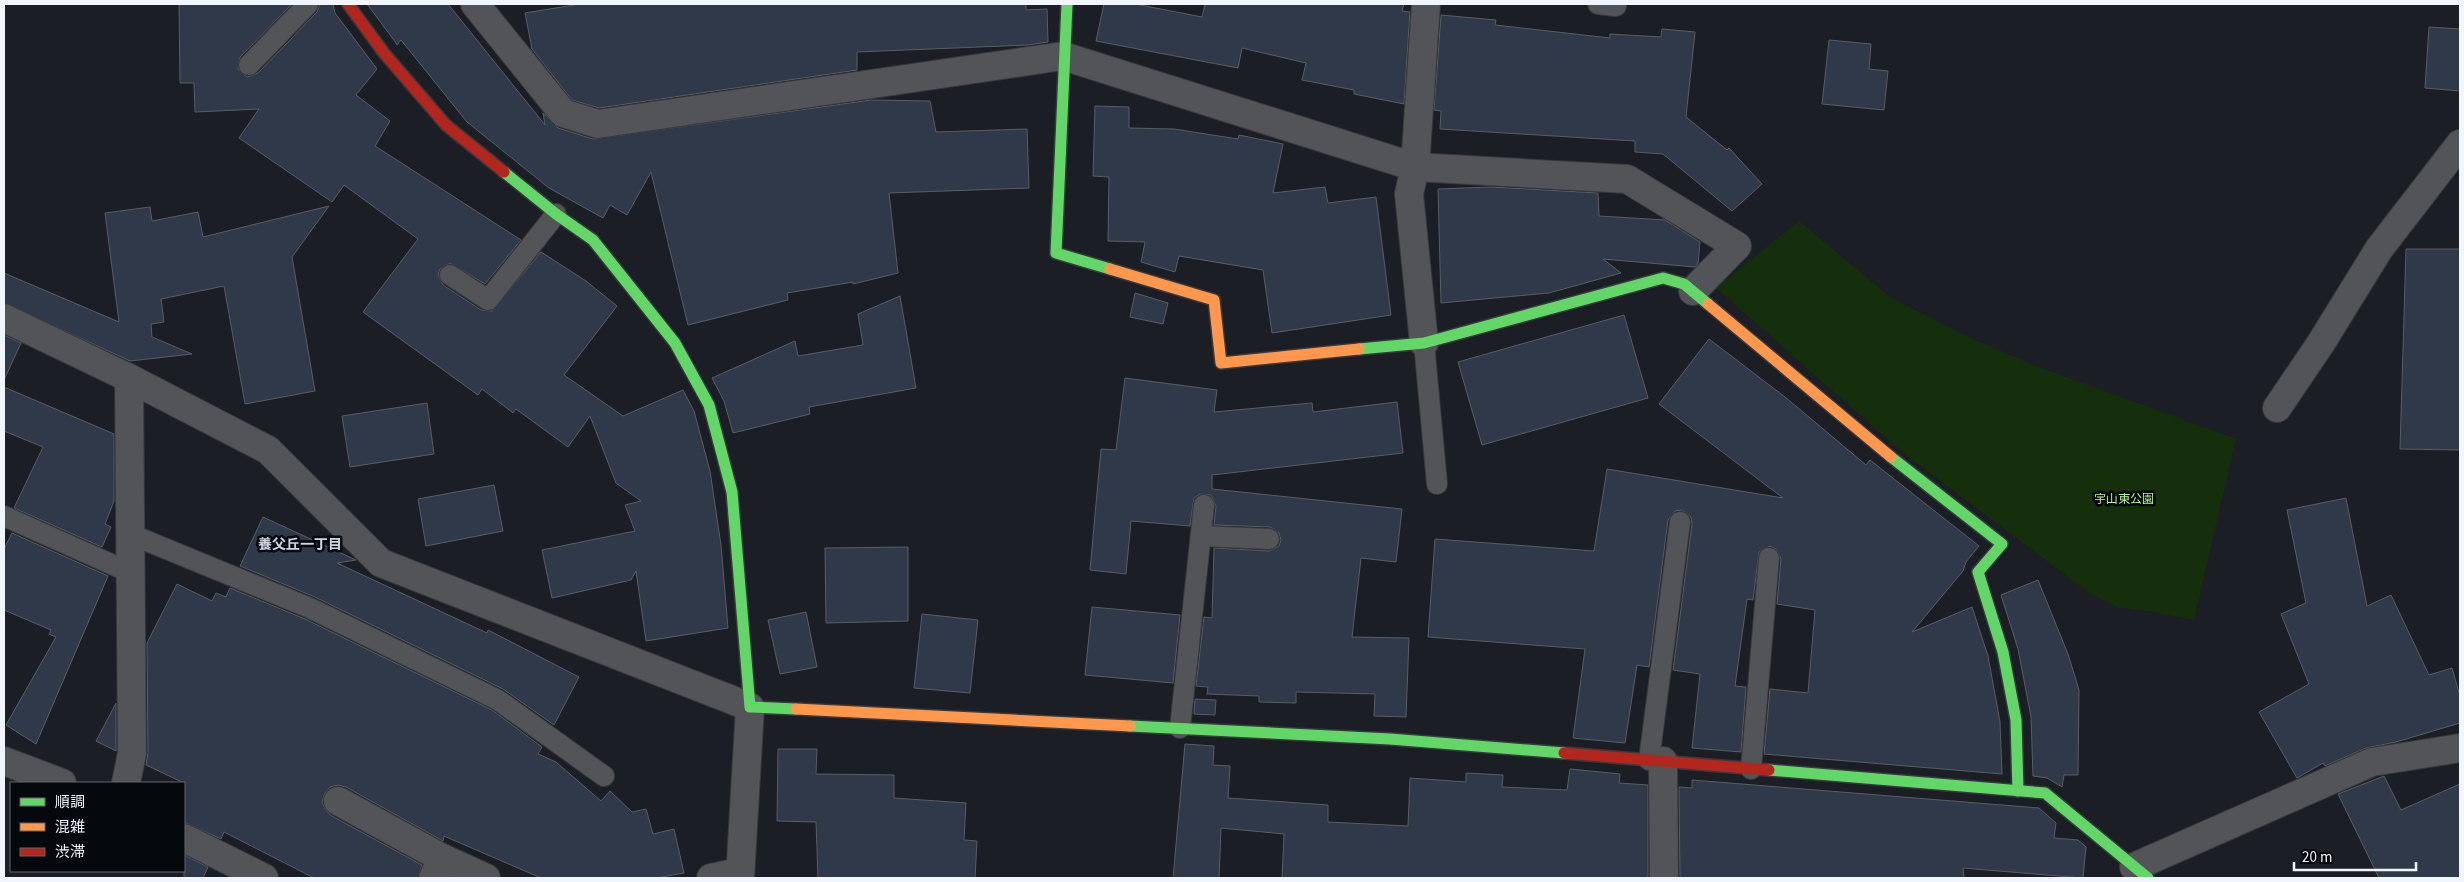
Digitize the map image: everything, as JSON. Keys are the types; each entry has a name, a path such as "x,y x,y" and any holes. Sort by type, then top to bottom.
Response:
{"street":[{"path":"348,4 384,53 446,126 556,214 593,240 675,342 709,405 732,492 750,707 740,875 710,878"},
{"path":"475,4 563,113 598,124 1063,56 1415,167 1627,179 1737,246 1693,291"},
{"path":"1067,4 1063,56 1056,253 1214,300 1221,364 1424,343 1663,278 1684,284 1936,495 2002,544 1978,572 2003,652 2016,720 2018,791"},
{"path":"1424,343 1409,194 1415,167 1426,4"},
{"path":"2277,408 2321,343 2379,249 2460,144"},
{"path":"4,318 129,378 268,450 381,563 750,707 1390,739 2045,794 2141,873 2372,762 2460,748"},
{"path":"126,782 132,753 129,378"},
{"path":"4,761 59,782"},
{"path":"1656,761 1664,878"},
{"path":"338,801 438,868 486,878"},
{"path":"185,838 264,878"}],"lane":[{"path":"249,65 308,4"},
{"path":"1598,4 1616,6 1616,4"},
{"path":"450,275 488,300 556,214"},
{"path":"1424,343 1437,484"},
{"path":"1180,728 1204,505"},
{"path":"4,516 131,573"},
{"path":"1656,761 1680,522"},
{"path":"130,534 310,608 498,700 604,776"},
{"path":"1201,536 1269,539"},
{"path":"1751,768 1769,558"}],"green space":[{"name":"宇山東公園","path":"1799,221 1890,297 1964,335 2033,365 2236,439 2194,620 2149,611 2119,608 2089,593 1902,452 1716,288"}],"building":[{"path":"179,4 292,4 240,57 238,69 247,77 258,73 317,12 320,4 333,4 335,13 377,69 356,95 390,121 375,146 521,240 485,284 450,263 440,269 438,275 443,285 481,310 492,311 541,252 586,281 617,306 564,375 623,416 683,390 694,411 710,471 721,545 728,628 646,641 636,571 631,580 552,598 542,550 635,531 625,505 641,501 616,483 590,416 568,447 516,409 513,413 482,389 478,395 363,312 418,239 344,185 332,202 239,138 259,109 195,112 194,83 180,83"},
{"path":"367,4 448,4 545,125 543,113 558,128 593,139 871,100 930,101 936,132 1027,129 1029,188 889,193 898,273 853,284 853,282 787,293 788,300 688,325 651,172 627,215 610,205 603,218 549,188 467,122 401,40 397,45"},
{"path":"580,4 1026,4 1026,10 1047,9 1048,42 1028,45 857,52 857,70 599,108 572,100 532,49 525,13"},
{"path":"1104,4 1135,4 1202,17 1205,4 1404,4 1402,11 1410,12 1404,104 1354,94 1354,90 1302,80 1306,63 1242,48 1238,68 1096,41"},
{"path":"1441,15 1496,20 1495,25 1610,38 1610,34 1661,37 1662,29 1695,32 1686,117 1727,150 1729,148 1762,184 1732,211 1663,154 1635,152 1635,141 1440,129 1441,111 1434,110"},
{"path":"2429,27 2460,29 2460,91 2425,88"},
{"path":"1829,40 1871,44 1869,69 1888,71 1884,110 1822,104"},
{"path":"1095,106 1129,107 1129,128 1174,129 1238,139 1239,135 1283,144 1273,193 1325,187 1328,203 1376,197 1391,315 1272,333 1263,270 1179,256 1175,272 1141,262 1145,242 1108,241 1109,177 1093,176"},
{"path":"1491,187 1598,193 1599,216 1665,220 1700,242 1698,264 1695,267 1603,259 1621,273 1549,293 1441,303 1438,189"},
{"path":"329,206 292,257 315,391 245,404 224,286 161,299 164,322 151,324 152,337 192,354 130,361 4,303 4,273 119,322 105,213 150,207 152,221 198,212 203,237"},
{"path":"2406,249 2460,249 2460,450 2400,449"},
{"path":"1135,293 1168,303 1163,324 1130,317"},
{"path":"900,296 916,388 809,407 810,414 733,433 724,401 712,378 795,341 798,356 863,345 858,314"},
{"path":"1624,315 1648,398 1482,445 1458,362"},
{"path":"4,335 21,343 4,380"},
{"path":"1709,339 1785,397 1866,465 1870,460 1979,546 1966,562 1963,571 1912,632 1972,607 1988,656 2000,722 2002,774 1764,754 1770,689 1808,693 1815,610 1777,604 1781,559 1776,549 1770,546 1759,552 1753,600 1747,599 1735,686 1746,687 1741,752 1692,748 1700,674 1673,670 1692,524 1691,517 1682,510 1675,511 1668,520 1649,667 1637,665 1625,743 1573,738 1585,649 1428,637 1435,539 1594,551 1607,469 1783,498 1659,404"},
{"path":"1125,378 1217,390 1214,412 1312,403 1313,412 1397,402 1403,453 1212,475 1212,489 1402,509 1396,562 1361,558 1352,637 1409,638 1406,717 1374,716 1375,694 1296,692 1296,703 1259,702 1259,696 1207,694 1208,687 1196,686 1204,617 1212,618 1214,548 1269,551 1279,546 1281,540 1279,533 1270,527 1214,525 1216,506 1211,495 1200,494 1194,498 1190,526 1131,521 1126,574 1090,570 1101,449 1116,450"},
{"path":"4,387 114,434 114,501 105,524 111,527 102,547 14,508 43,447 4,431"},
{"path":"427,403 434,454 350,467 342,416"},
{"path":"494,485 503,531 426,546 418,499"},
{"path":"2346,498 2367,606 2391,595 2429,675 2452,668 2460,696 2460,723 2396,742 2366,748 2325,766 2323,763 2297,778 2259,712 2309,684 2281,614 2306,603 2287,510"},
{"path":"263,517 356,560 337,563 487,633 488,630 579,677 554,725 503,689 315,597 240,566"},
{"path":"12,533 108,576 36,744 6,725 56,637 49,634 51,630 4,610 4,549"},
{"path":"908,547 908,621 826,623 825,548"},
{"path":"2038,580 2068,654 2079,690 2078,775 2064,775 2062,787 2047,778 2033,776 2031,717 2018,649 2001,595"},
{"path":"177,584 212,601 216,593 226,597 230,588 305,619 492,710 542,747 538,754 556,762 601,801 610,791 632,812 646,809 653,834 674,829 684,873 656,878 541,878 444,836 443,841 346,787 338,785 330,787 325,793 322,802 330,815 422,865 418,878 314,878 224,832 221,839 185,822 185,782 146,765 148,753 147,643"},
{"path":"1092,607 1180,615 1173,683 1085,675"},
{"path":"806,612 817,667 780,674 768,620"},
{"path":"922,614 978,620 970,693 914,688"},
{"path":"1195,699 1216,700 1215,715 1194,714"},
{"path":"116,703 116,751 96,741"},
{"path":"1185,744 1214,746 1213,765 1230,766 1228,798 1328,805 1328,822 1408,826 1410,778 1466,782 1466,773 1503,775 1502,787 1567,790 1570,769 1620,774 1619,783 1648,785 1648,878 1282,878 1284,834 1221,828 1219,878 1173,878"},
{"path":"778,749 817,749 816,774 894,775 894,798 966,803 964,840 977,841 975,878 818,878 816,822 777,821"},
{"path":"2384,776 2401,810 2460,784 2460,878 2379,878 2338,794"},
{"path":"1692,780 2039,808 2056,823 2054,838 2078,840 2086,847 2083,878 1963,868 1964,878 1680,878 1679,787 1692,788"},
{"path":"185,856 208,867 203,878 184,878"}],"traffic: fast":[{"path":"1067,4 1056,253 1110,269"},
{"path":"504,172 556,214 593,240 675,343 709,405 732,492 750,707 796,709"},
{"path":"1359,349 1424,343 1663,278 1684,284 1708,304"},
{"path":"1891,457 2002,544 1978,572 2003,652 2016,720 2018,791"},
{"path":"1130,726 1390,739 1564,753"},
{"path":"1769,770 2045,793 2148,878"}],"traffic: slow":[{"path":"1110,269 1214,300 1221,363 1359,349"},
{"path":"1708,304 1891,457"},
{"path":"796,709 1130,726"}],"traffic: jam":[{"path":"348,4 384,53 446,125 504,172"},
{"path":"1564,753 1769,770"}],"district":[{"name":"養父丘一丁目","path":"300,545"}]}
